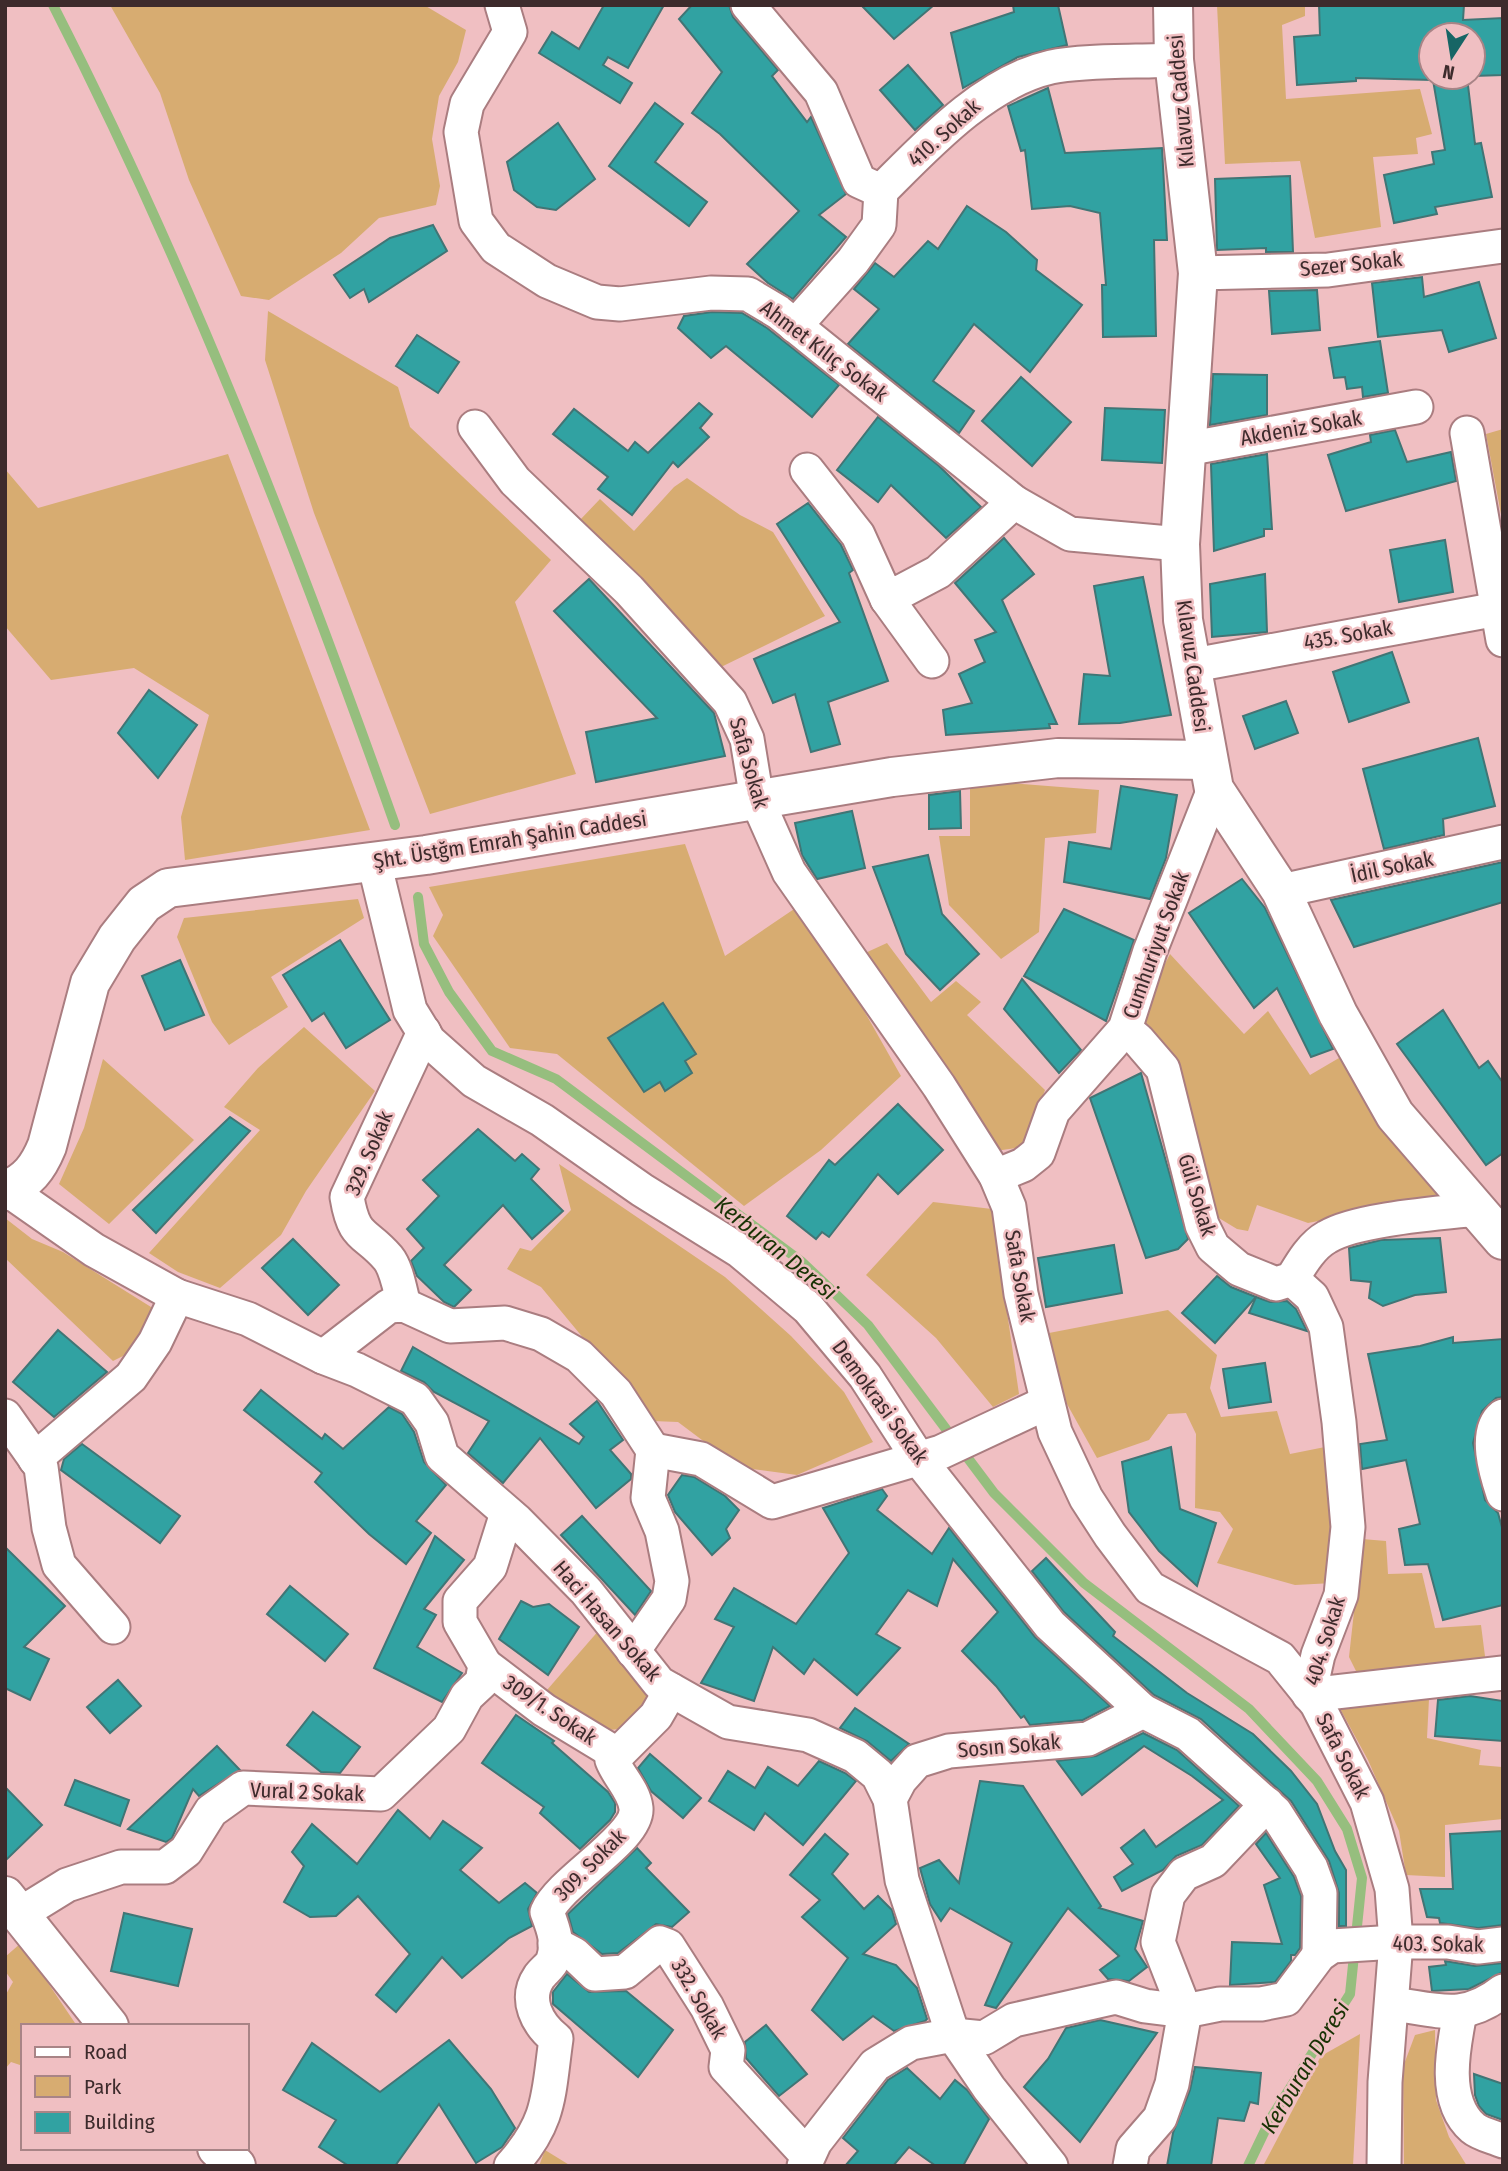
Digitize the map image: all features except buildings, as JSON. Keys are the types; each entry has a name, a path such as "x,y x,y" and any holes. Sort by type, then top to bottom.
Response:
{"street":[{"name":"Ahmet Kılıç Sokak","path":"502,5 510,32 467,104 461,132 476,221 496,248 547,281 597,302 620,304 711,293 748,294 795,326 1014,502 1070,534 1180,544"},
{"path":"748,5 821,92 859,181 881,191 879,225 853,261 795,326"},
{"name":"Kılavuz Caddesi","path":"1173,5 1174,60 1198,273 1180,544 1183,620 1194,665 1211,775 1281,891 1338,1014 1395,1115 1503,1240"},
{"name":"410. Sokak","path":"881,191 935,137 991,91 1052,67 1174,60"},
{"name":"Sezer Sokak","path":"1198,273 1328,270 1503,246"},
{"name":"Akdeniz Sokak","path":"1186,449 1416,407"},
{"name":"Safa Sokak","path":"475,427 515,481 629,590 730,702 747,739 757,800 789,872 939,1086 996,1176 1009,1207 1021,1294 1046,1404 1055,1433 1086,1498 1150,1588 1280,1658 1309,1695 1367,1802 1392,1889 1384,1943 1393,2004 1385,2082 1384,2166"},
{"path":"1467,433 1500,608 1503,640"},
{"path":"807,470 858,535 887,599 932,660"},
{"path":"887,599 938,572 1014,502"},
{"name":"435. Sokak","path":"1194,665 1500,608"},
{"name":"Şht. Üstğm Emrah Şahin Caddesi","path":"6,1190 23,1182 38,1167 61,1100 90,983 117,938 144,904 168,888 374,862 892,777 1058,758 1211,775"},
{"name":"Cumhuriyut Sokak","path":"996,1176 1023,1165 1038,1153 1053,1111 1125,1029 1211,775"},
{"name":"İdil Sokak","path":"1281,891 1503,842"},
{"name":"Demokrasi Sokak","path":"374,862 410,1010 429,1041 474,1081 542,1120 642,1190 740,1251 808,1308 929,1455 1051,1625 1143,1711 1188,1734 1267,1804 1301,1851 1320,1893 1326,1950"},
{"name":"Gül Sokak","path":"1125,1029 1139,1040 1163,1069 1202,1225 1213,1247 1239,1269 1276,1284 1292,1279"},
{"name":"329. Sokak","path":"404,1305 389,1259 360,1236 350,1218 347,1198 424,1032"},
{"name":"Haci Hasan Sokak","path":"6,1190 94,1250 177,1296 248,1319 415,1399 432,1423 442,1456 507,1513 586,1591 659,1683 728,1722 808,1735 855,1756 878,1775 890,1799 902,1880 953,2035 989,2088 1051,2166"},
{"path":"1292,1279 1305,1257 1327,1237 1368,1224 1477,1209"},
{"name":"404. Sokak","path":"1292,1279 1311,1297 1326,1327 1339,1422 1348,1527 1341,1595 1318,1655 1309,1695 1503,1673"},
{"path":"35,1459 131,1377 155,1342 177,1296"},
{"path":"323,1357 389,1306 404,1305 450,1325 505,1323 541,1334 579,1356 616,1393 653,1450 648,1498 662,1531 672,1581 669,1599 633,1651"},
{"path":"653,1450 701,1459 772,1502 929,1455 1046,1404"},
{"path":"5,1416 41,1467 49,1528 59,1565 113,1627"},
{"path":"1503,1416 1498,1420 1492,1440 1503,1494"},
{"path":"485,1665 460,1622 460,1601 490,1567 507,1513"},
{"name":"309/1. Sokak","path":"485,1665 544,1710 615,1753"},
{"name":"Vural 2 Sokak","path":"13,1905 121,1867 165,1867 186,1851 211,1811 243,1788 381,1794 449,1729 467,1696 482,1682 485,1665"},
{"path":"615,1753 656,1716 670,1690"},
{"name":"Sosın Sokak","path":"890,1799 900,1780 917,1761 949,1751 1088,1739 1143,1711"},
{"name":"309. Sokak","path":"555,1944 556,1935 547,1912 552,1901 570,1881 606,1854 634,1819 634,1802 612,1760 615,1753"},
{"path":"1130,2166 1133,2149 1160,2118 1172,2084 1185,2011 1158,1942 1168,1895 1184,1874 1213,1861 1267,1804"},
{"path":"13,1905 108,2024"},
{"name":"403. Sokak","path":"1326,1950 1384,1943 1448,1942 1478,1947 1503,1944"},
{"name":"332. Sokak","path":"555,1944 574,1954 595,1974 625,1972 660,1943 668,1946 707,2007 728,2050 726,2067 806,2160"},
{"path":"511,2166 528,2146 544,2118 555,2039 544,2029 533,2007 532,1992 553,1961 555,1944"},
{"path":"806,2160 875,2065 911,2043 953,2035 984,2038 1014,2020 1116,1997 1145,2006 1185,2011 1220,2004 1261,2004 1286,1999 1326,1950"},
{"path":"1393,2004 1460,2013 1489,2002 1503,1991"},
{"path":"1460,2013 1453,2048 1456,2107 1474,2129 1503,2141"},
{"path":"218,2150 236,2166"}],"green space":[{"path":"110,5 424,5 466,30 458,62 439,96 432,139 440,186 436,205 379,218 341,253 269,300 241,296 189,180 160,93"},
{"path":"1217,5 1305,5 1305,16 1282,25 1286,99 1417,89 1421,91 1432,134 1416,138 1418,154 1373,157 1381,227 1315,238 1300,161 1225,164"},
{"path":"268,311 398,387 410,427 551,560 515,602 576,774 430,814 314,513 265,360"},
{"path":"1503,429 1503,525 1486,434"},
{"path":"228,454 370,830 185,860 181,817 209,715 134,668 51,680 5,626 5,469 38,508"},
{"path":"687,478 740,515 773,532 825,616 719,668 580,520 600,499 634,531 674,487"},
{"path":"970,780 1099,790 1096,833 1045,838 1039,932 1001,959 949,905 939,836 970,836"},
{"path":"685,844 725,956 803,903 901,1076 821,1150 744,1206 557,1054 510,1048 433,936 443,915 429,887"},
{"path":"358,899 364,918 271,977 288,1007 229,1045 212,1022 177,937 184,918"},
{"path":"887,943 931,1002 956,981 981,1002 967,1015 1045,1090 1024,1147 988,1152 863,954"},
{"path":"1170,954 1244,1034 1268,1011 1310,1075 1339,1058 1441,1197 1308,1223 1257,1205 1248,1231 1237,1229 1209,1212 1155,1040 1143,1019 1148,997"},
{"path":"304,1027 375,1091 306,1191 281,1235 220,1288 178,1272 149,1253 260,1130 224,1107 258,1068"},
{"path":"103,1059 194,1140 109,1224 59,1184 84,1128"},
{"path":"559,1164 725,1277 791,1336 844,1392 873,1442 797,1475 752,1469 714,1449 678,1422 652,1421 541,1287 507,1269 520,1248 531,1251 571,1210"},
{"path":"933,1202 992,1209 1019,1394 993,1407 936,1338 866,1275"},
{"path":"5,1218 32,1239 63,1252 159,1312 135,1350 113,1361 5,1258"},
{"path":"1168,1310 1217,1355 1210,1388 1221,1417 1277,1411 1290,1454 1325,1447 1336,1520 1333,1583 1295,1585 1217,1563 1233,1529 1220,1512 1195,1508 1196,1434 1186,1413 1168,1414 1149,1440 1097,1458 1062,1395 1049,1333"},
{"path":"1362,1539 1386,1541 1388,1574 1422,1573 1435,1628 1481,1625 1486,1664 1359,1677 1349,1657"},
{"path":"600,1629 650,1697 639,1715 627,1726 614,1730 587,1722 547,1690"},
{"path":"1429,1699 1427,1738 1481,1750 1479,1765 1502,1767 1503,1819 1445,1825 1445,1877 1406,1875 1399,1831 1368,1760 1338,1705"},
{"path":"21,1943 76,2024 21,2024 21,2065 11,2062 5,2069 5,1996 13,1982 5,1971 5,1957"},
{"path":"1435,2030 1436,2100 1449,2137 1467,2166 1404,2166 1403,2067 1415,2035"},
{"path":"1360,2034 1353,2166 1263,2166 1321,2056"},
{"path":"545,2150 571,2166 539,2166"}],"waterway":[{"path":"53,5 149,205 238,409 319,616 395,825"},
{"name":"Kerburan Deresi","path":"418,897 424,944 449,992 492,1051 556,1079 802,1262 868,1325 994,1493 1084,1583 1249,1709 1317,1781 1347,1829 1362,1878 1350,1994 1271,2118 1248,2166"}]}
